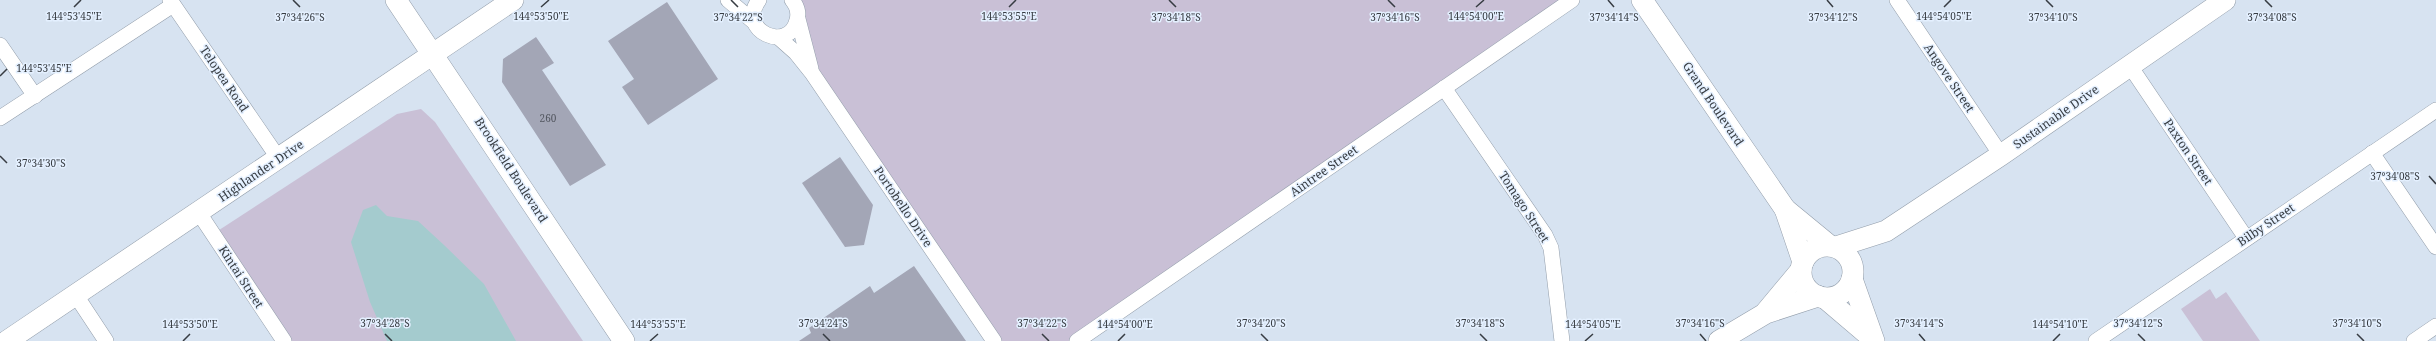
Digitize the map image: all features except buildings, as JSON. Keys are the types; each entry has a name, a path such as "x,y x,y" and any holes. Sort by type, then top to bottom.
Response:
{"street":[{"name":"Brookfield Boulevard","path":"396,0 434,54 624,341"},
{"name":"Highlander Drive","path":"7,341 74,294 199,213 513,0"},
{"path":"728,0 754,22 763,34 778,37 791,32 796,6"},
{"path":"754,22 754,7 759,0"},
{"name":"Aintree Street","path":"1077,341 1572,0"},
{"name":"Grand Boulevard","path":"1642,0 1785,209 1833,247"},
{"name":"Angove Street","path":"1897,0 2001,155"},
{"name":"Sustainable Drive","path":"1833,247 1886,231 2001,155 2225,0"},
{"path":"0,118 35,96 172,2"},
{"name":"Telopea Road","path":"172,2 279,159"},
{"name":"Portobello Drive","path":"796,6 812,73"},
{"name":"Portobello Drive","path":"778,37 796,53 812,73 994,341"},
{"path":"0,45 35,96"},
{"name":"Paxton Street","path":"2130,66 2246,238"},
{"name":"Tomago Street","path":"1444,88 1545,235 1550,248 1562,341"},
{"name":"Bilby Street","path":"2096,341 2436,110"},
{"path":"2372,154 2436,247"},
{"name":"Grand Boulevard","path":"1785,209 1802,266"},
{"name":"Kintai Street","path":"199,213 284,341"},
{"name":"Sustainable Drive","path":"1853,275 1886,231"},
{"path":"1766,313 1814,250 1833,247 1848,256 1873,340"},
{"path":"1802,266 1805,286 1822,297 1873,340"},
{"path":"1719,341 1766,313 1822,297 1842,293 1853,275"},
{"path":"74,294 106,341"},
{"path":"2414,341 2436,326"}],"shaded area":[{"path":"797,0 1571,0 1077,341 994,341 812,73"},
{"path":"421,109 435,122 583,341 284,341 213,234 397,114"},
{"path":"376,205 387,216 418,221 444,245 484,284 516,341 387,341 370,302 351,242 363,210"},
{"path":"2210,289 2216,299 2226,292 2260,341 2203,341 2181,309"}]}
